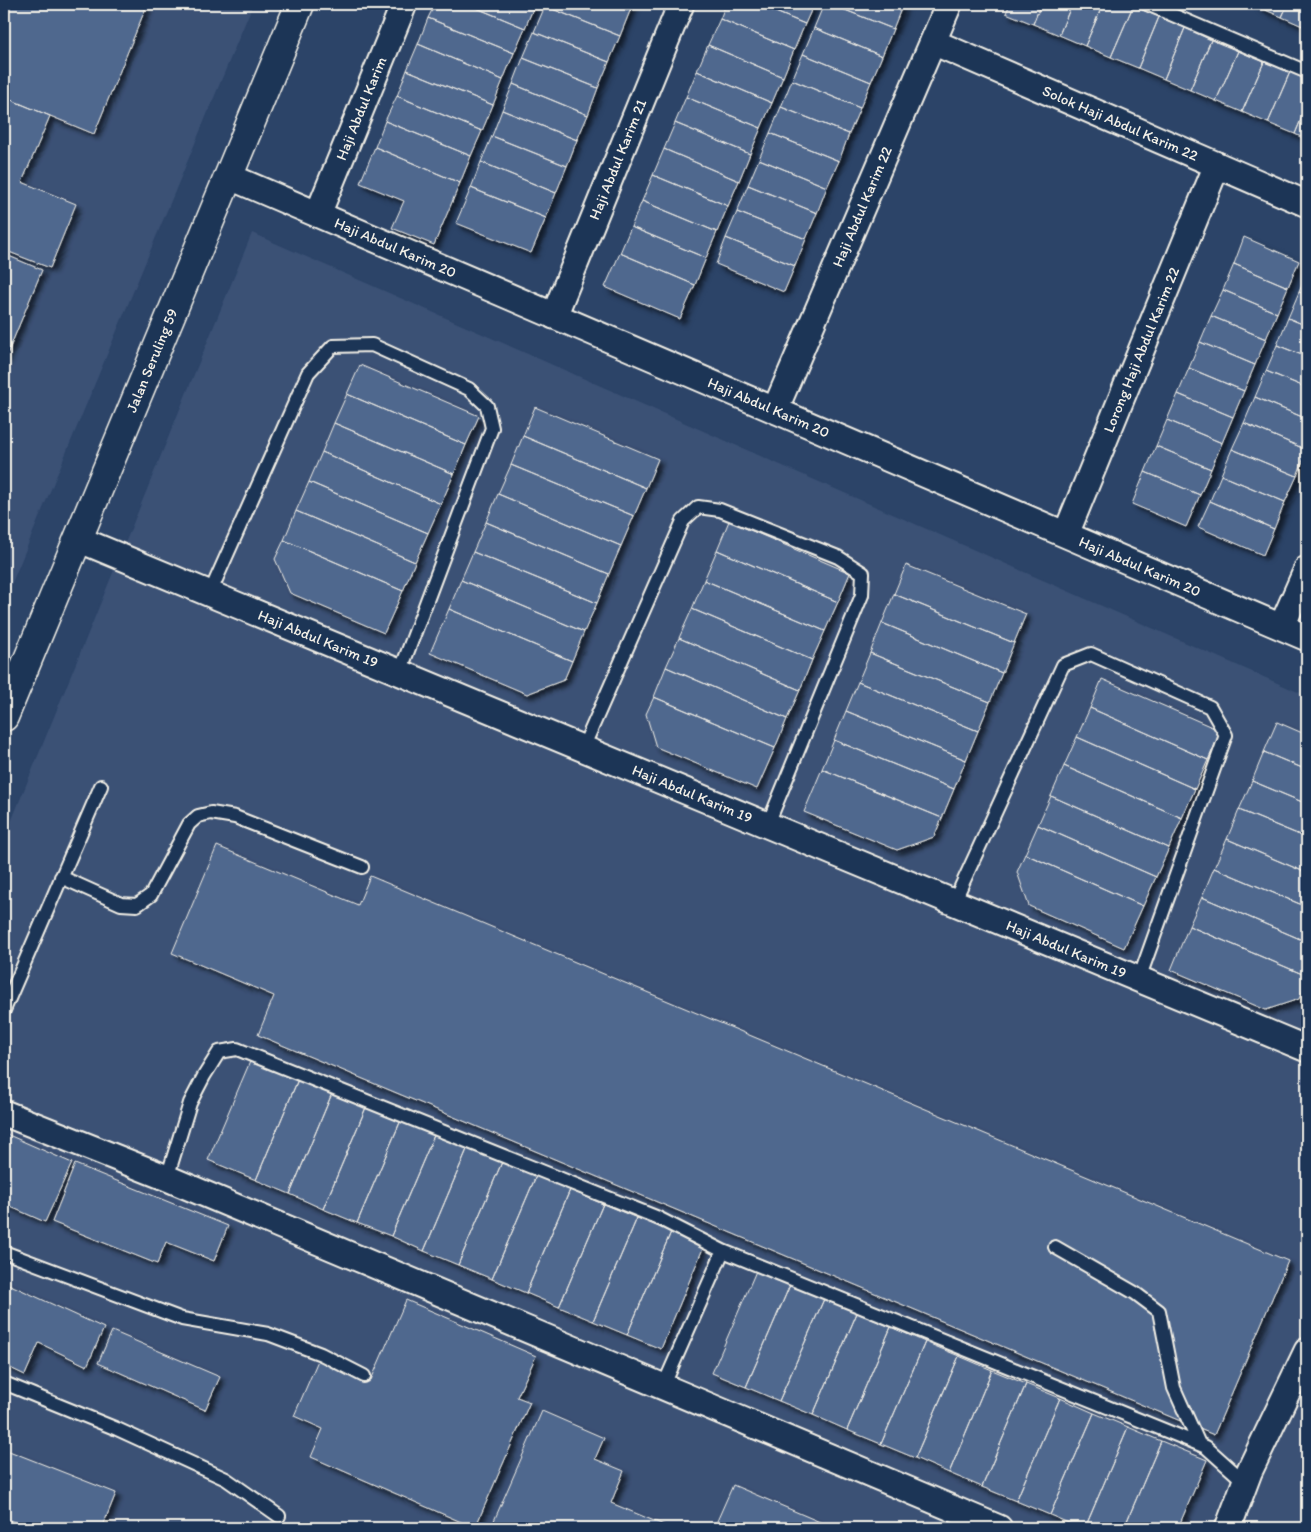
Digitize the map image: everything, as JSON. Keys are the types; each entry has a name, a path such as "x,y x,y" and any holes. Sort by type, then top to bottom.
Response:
{"main road":[{"name":"Jalan Seruling 59","path":"4,717 300,4"}],"street":[{"name":"Haji Abdul Karim","path":"318,214 404,4"},
{"name":"Haji Abdul Karim 21","path":"554,316 681,4"},
{"name":"Haji Abdul Karim 22","path":"775,410 949,4"},
{"name":"Solok Haji Abdul Karim 22","path":"933,42 1307,204"},
{"name":"Lorong Haji Abdul Karim 22","path":"1066,534 1217,165"},
{"name":"Haji Abdul Karim 20","path":"228,176 1307,638"},
{"name":"Haji Abdul Karim 19","path":"78,539 1307,1049"},
{"path":"1282,626 1307,569"},
{"path":"4,1113 167,1178 999,1528"},
{"path":"1228,1528 1246,1483 1307,1351"}],"lane":[{"path":"1147,4 1307,72"},
{"path":"210,593 308,373 333,346 372,345 469,389 487,406 492,428 400,672"},
{"path":"583,748 683,521 698,508 720,510 838,557 863,573 862,595 768,824"},
{"path":"954,902 1063,666 1090,654 1210,707 1226,735 1139,979"},
{"path":"4,1010 101,786"},
{"path":"61,877 121,904 137,905 151,895 189,824 198,816 211,813 235,817 362,867"},
{"path":"167,1178 190,1103 204,1076 219,1052 237,1049 656,1217 723,1250 1206,1447 1246,1483"},
{"path":"1055,1247 1135,1293 1159,1311 1174,1388 1199,1444"},
{"path":"663,1387 723,1250"},
{"path":"4,1252 182,1319 268,1334 321,1354 364,1376"},
{"path":"4,1383 117,1429 226,1479 279,1516"}],"shaded area":[{"path":"4,4 253,4 4,602"},
{"path":"252,233 1307,696 1307,1528 4,1528 4,839"}],"building":[{"path":"4,4 147,5 94,134 4,97"},
{"path":"435,4 467,4 525,28 514,53 428,18"},
{"path":"467,4 535,4 525,28"},
{"path":"546,4 613,4 630,11 620,36 545,6"},
{"path":"613,4 633,4 630,11"},
{"path":"726,4 756,4 805,24 794,50 720,19"},
{"path":"756,4 814,4 805,24"},
{"path":"824,4 830,4 893,29 882,56 814,28"},
{"path":"830,4 903,4 893,29"},
{"path":"1010,4 1041,4 1033,24 1006,13"},
{"path":"1041,4 1072,4 1059,35 1033,24"},
{"path":"1072,4 1103,4 1085,46 1059,35"},
{"path":"1103,4 1127,4 1133,6 1111,57 1085,46"},
{"path":"1257,4 1288,4 1282,17 1256,6"},
{"path":"1288,4 1307,4 1307,28 1282,17"},
{"path":"545,6 620,36 609,62 534,32"},
{"path":"1133,6 1159,17 1138,68 1111,57"},
{"path":"1159,17 1185,28 1164,79 1138,68"},
{"path":"428,18 514,53 503,80 418,44"},
{"path":"720,19 794,50 783,77 708,45"},
{"path":"814,28 882,56 871,82 803,54"},
{"path":"1185,28 1211,40 1190,90 1164,79"},
{"path":"534,32 609,62 598,88 523,58"},
{"path":"1211,40 1238,51 1216,101 1190,90"},
{"path":"418,44 503,80 493,105 407,70"},
{"path":"708,45 783,77 772,103 697,71"},
{"path":"1238,51 1264,62 1242,112 1216,101"},
{"path":"803,54 871,82 860,108 792,80"},
{"path":"523,58 598,88 588,115 513,84"},
{"path":"1264,62 1290,72 1268,123 1242,112"},
{"path":"407,70 493,105 482,131 397,96"},
{"path":"697,71 772,103 761,128 686,97"},
{"path":"1290,72 1307,80 1307,105 1295,134 1268,123"},
{"path":"792,80 860,108 849,134 781,107"},
{"path":"513,84 588,115 577,140 502,110"},
{"path":"397,96 482,131 471,156 385,121"},
{"path":"4,97 50,116 22,182 76,204 50,268 4,250"},
{"path":"686,97 761,128 750,154 675,123"},
{"path":"1307,105 1307,140 1295,134"},
{"path":"781,107 849,134 839,161 770,133"},
{"path":"502,110 577,140 567,166 492,136"},
{"path":"385,121 471,156 460,183 375,147"},
{"path":"675,123 750,154 739,181 664,149"},
{"path":"770,133 839,161 827,187 759,159"},
{"path":"492,136 567,166 556,193 481,162"},
{"path":"375,147 460,183 434,245 392,228 404,201 360,183"},
{"path":"664,149 739,181 728,206 653,175"},
{"path":"759,159 827,187 817,213 748,185"},
{"path":"481,162 556,193 546,218 471,188"},
{"path":"653,175 728,206 717,232 642,201"},
{"path":"748,185 817,213 806,239 737,212"},
{"path":"471,188 546,218 531,253 456,223"},
{"path":"642,201 717,232 706,258 631,227"},
{"path":"737,212 806,239 795,266 726,238"},
{"path":"631,227 706,258 695,285 620,253"},
{"path":"1244,237 1299,261 1288,287 1234,264"},
{"path":"726,238 795,266 784,292 716,264"},
{"path":"620,253 695,285 680,319 605,287"},
{"path":"4,254 42,270 4,362"},
{"path":"1234,264 1288,287 1277,313 1223,290"},
{"path":"1307,274 1307,295 1299,292"},
{"path":"1223,290 1277,313 1266,339 1211,316"},
{"path":"1299,292 1307,295 1307,326 1288,318"},
{"path":"1211,316 1266,339 1255,365 1200,342"},
{"path":"1288,318 1307,326 1307,357 1277,345"},
{"path":"1200,342 1255,365 1244,391 1189,368"},
{"path":"1277,345 1307,357 1307,388 1266,371"},
{"path":"360,365 479,416 466,445 347,394"},
{"path":"1189,368 1244,391 1233,417 1178,394"},
{"path":"1266,371 1307,388 1307,419 1255,397"},
{"path":"347,394 466,445 454,474 334,423"},
{"path":"1178,394 1233,417 1222,443 1167,420"},
{"path":"1255,397 1307,419 1307,450 1244,423"},
{"path":"535,407 658,459 646,488 523,436"},
{"path":"1167,420 1222,443 1211,469 1156,446"},
{"path":"334,423 454,474 441,504 322,452"},
{"path":"1244,423 1307,450 1297,476 1232,449"},
{"path":"523,436 646,488 634,516 511,465"},
{"path":"1156,446 1211,469 1200,495 1145,472"},
{"path":"1232,449 1297,476 1285,502 1221,475"},
{"path":"322,452 441,504 428,533 309,482"},
{"path":"511,465 634,516 621,546 498,494"},
{"path":"1145,472 1200,495 1186,527 1132,504"},
{"path":"1221,475 1285,502 1274,529 1210,501"},
{"path":"309,482 428,533 415,562 296,511"},
{"path":"498,494 621,546 609,574 486,522"},
{"path":"1210,501 1274,529 1263,555 1198,527"},
{"path":"296,511 415,562 403,591 284,540"},
{"path":"729,521 850,573 838,602 717,550"},
{"path":"486,522 609,574 597,603 473,552"},
{"path":"284,540 403,591 384,633 290,593 275,559"},
{"path":"717,550 838,602 825,631 704,580"},
{"path":"473,552 597,603 584,632 461,580"},
{"path":"906,565 1026,614 1014,643 894,594"},
{"path":"461,580 584,632 572,661 449,609"},
{"path":"704,580 825,631 812,660 692,609"},
{"path":"894,594 1014,643 1002,673 882,623"},
{"path":"449,609 572,661 564,680 527,694 430,653"},
{"path":"692,609 812,660 800,690 679,638"},
{"path":"882,623 1002,673 990,702 870,653"},
{"path":"679,638 800,690 787,719 666,667"},
{"path":"870,653 990,702 978,731 858,682"},
{"path":"666,667 787,719 775,748 654,697"},
{"path":"1102,679 1221,731 1208,760 1090,708"},
{"path":"858,682 978,731 966,760 846,711"},
{"path":"654,697 775,748 757,789 656,747 646,714"},
{"path":"1090,708 1208,760 1195,789 1077,737"},
{"path":"846,711 966,760 954,789 834,740"},
{"path":"1277,722 1307,735 1307,770 1264,752"},
{"path":"1077,737 1195,789 1182,818 1064,766"},
{"path":"834,740 954,789 942,818 822,769"},
{"path":"1264,752 1307,770 1307,804 1252,781"},
{"path":"1064,766 1182,818 1169,848 1051,796"},
{"path":"822,769 942,818 934,837 897,850 804,812"},
{"path":"1252,781 1307,804 1307,838 1239,810"},
{"path":"1051,796 1169,848 1156,877 1038,825"},
{"path":"1239,810 1307,838 1307,873 1227,839"},
{"path":"1038,825 1156,877 1143,906 1025,854"},
{"path":"1227,839 1307,873 1307,907 1214,868"},
{"path":"217,846 358,905 370,876 1288,1261 1214,1435 258,1035 274,996 172,953"},
{"path":"1025,854 1143,906 1124,948 1029,906 1017,872"},
{"path":"1214,868 1307,907 1307,942 1202,897"},
{"path":"1202,897 1307,942 1307,976 1189,926"},
{"path":"1189,926 1307,976 1307,981 1299,999 1266,1010 1171,970"},
{"path":"252,1057 299,1077 256,1180 208,1160"},
{"path":"299,1077 333,1091 290,1194 256,1180"},
{"path":"333,1091 367,1105 323,1209 290,1194"},
{"path":"367,1105 401,1120 357,1223 323,1209"},
{"path":"401,1120 435,1133 391,1236 357,1223"},
{"path":"4,1133 72,1163 45,1222 4,1204"},
{"path":"435,1133 468,1147 424,1251 391,1236"},
{"path":"468,1147 502,1162 458,1265 424,1251"},
{"path":"502,1162 536,1176 492,1279 458,1265"},
{"path":"75,1164 228,1226 214,1261 166,1242 157,1264 52,1222"},
{"path":"536,1176 570,1190 526,1293 492,1279"},
{"path":"570,1190 603,1204 559,1307 526,1293"},
{"path":"603,1204 637,1218 593,1321 559,1307"},
{"path":"637,1218 671,1232 627,1335 593,1321"},
{"path":"671,1232 704,1246 661,1349 627,1335"},
{"path":"756,1271 790,1285 746,1387 712,1373"},
{"path":"4,1282 104,1328 87,1366 39,1343 25,1375 4,1365"},
{"path":"790,1285 824,1299 779,1401 746,1387"},
{"path":"824,1299 857,1313 813,1415 779,1401"},
{"path":"406,1300 536,1356 517,1397 530,1402 475,1528 311,1457 323,1429 294,1416 319,1358 371,1380"},
{"path":"857,1313 891,1327 847,1430 813,1415"},
{"path":"891,1327 925,1342 881,1444 847,1430"},
{"path":"112,1331 220,1377 205,1410 98,1363"},
{"path":"925,1342 959,1356 915,1458 881,1444"},
{"path":"959,1356 992,1370 949,1473 915,1458"},
{"path":"992,1370 1026,1384 982,1487 949,1473"},
{"path":"1026,1384 1060,1398 1016,1501 982,1487"},
{"path":"1060,1398 1094,1413 1050,1515 1016,1501"},
{"path":"542,1411 604,1438 595,1459 624,1471 611,1503 671,1528 506,1528 493,1523"},
{"path":"1094,1413 1128,1427 1085,1528 1080,1528 1050,1515"},
{"path":"1128,1427 1161,1441 1124,1528 1085,1528"},
{"path":"1161,1441 1207,1460 1178,1528 1124,1528"},
{"path":"4,1449 116,1493 102,1528 30,1528 4,1518"},
{"path":"733,1485 834,1528 714,1528"}]}
